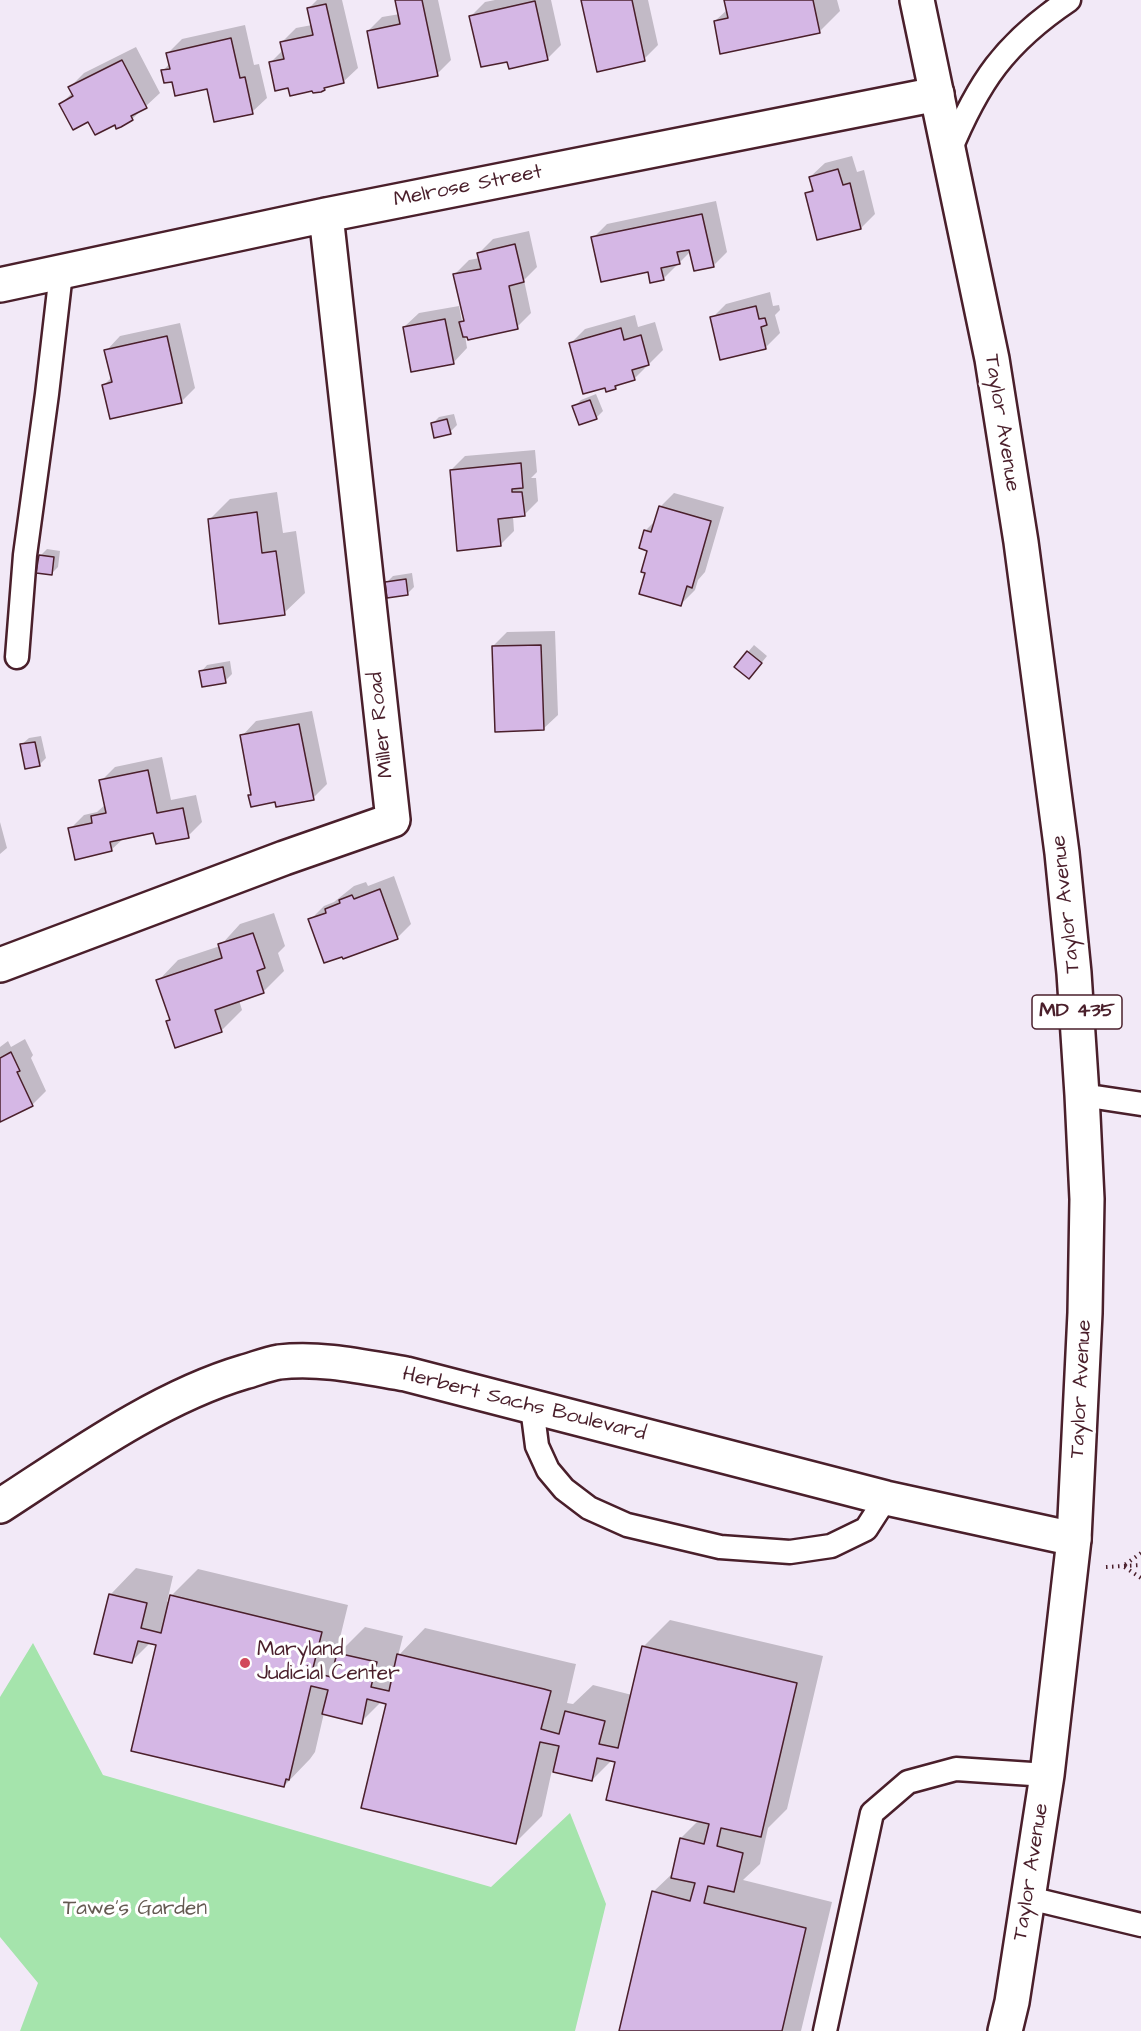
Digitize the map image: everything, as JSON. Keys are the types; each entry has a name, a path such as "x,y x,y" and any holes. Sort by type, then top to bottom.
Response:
{"street":[{"name":"Taylor Avenue","path":"917,0 992,359 1021,542 1062,853 1074,973 1087,1199 1086,1301 1074,1539 1047,1775 1012,2002 1005,2031"},
{"name":"Melrose Street","path":"0,285 326,214 937,94"},
{"name":"Miller Road","path":"0,966 284,858 393,820 326,214"},
{"name":"Herbert Sachs Boulevard","path":"0,1506 104,1439 182,1396 221,1378 278,1362 327,1361 406,1374 886,1498 1074,1539"}],"lane":[{"path":"949,153 971,101 984,80 1019,39 1040,20 1069,0"},
{"path":"17,657 25,555 61,273"},
{"path":"1082,1095 1141,1104"},
{"path":"532,1407 537,1446 548,1470 564,1489 590,1508 627,1525 720,1547 790,1552 831,1546 866,1529 886,1498"},
{"path":"825,2031 872,1813 908,1782 956,1769 1047,1775"},
{"path":"1029,1898 1141,1925"}],"path":[{"path":"1141,1553 1124,1566 1141,1578"}],"green space":[{"name":"Tawe's Garden","path":"33,1643 103,1775 491,1887 570,1813 606,1904 575,2031 20,2031 38,1983 0,1937 0,1697"}],"building":[{"path":"395,0 422,0 438,76 378,88 367,31 400,24"},
{"path":"581,0 632,0 645,61 597,72"},
{"path":"724,0 813,0 820,33 720,54 714,21 728,18"},
{"path":"535,1 548,60 509,69 507,62 481,67 469,16"},
{"path":"326,4 344,83 324,88 325,90 321,92 313,93 312,91 290,96 288,88 275,91 269,62 284,59 280,42 313,35 307,8"},
{"path":"231,38 240,78 245,77 253,114 214,122 207,89 175,96 172,82 164,83 161,70 170,69 166,53"},
{"path":"122,60 147,108 131,116 133,120 116,129 115,125 95,135 88,122 73,130 59,104 73,96 68,87"},
{"path":"838,169 843,185 850,183 861,229 817,240 805,193 813,191 809,177"},
{"path":"702,214 714,267 694,271 689,250 677,252 680,264 661,268 664,280 650,283 648,272 601,282 591,237"},
{"path":"515,244 524,282 509,286 518,329 468,340 467,337 463,337 459,322 464,321 453,274 481,269 477,253"},
{"path":"756,306 759,319 765,318 767,325 761,327 766,349 720,360 710,317"},
{"path":"445,319 454,364 411,372 403,327"},
{"path":"621,328 624,340 641,335 649,365 632,370 635,380 615,386 616,389 606,392 605,388 583,394 569,343"},
{"path":"167,336 182,403 110,419 102,385 112,382 104,350"},
{"path":"590,400 597,419 579,425 572,406"},
{"path":"447,419 451,434 434,438 431,423"},
{"path":"521,463 523,488 512,489 512,492 522,492 525,516 498,519 501,546 457,551 450,470"},
{"path":"659,506 711,521 692,588 687,586 681,606 639,594 645,573 641,572 647,551 639,548 644,530 651,532"},
{"path":"257,512 262,553 276,551 285,615 219,624 208,519"},
{"path":"39,555 54,557 52,575 36,573"},
{"path":"406,579 408,595 387,598 385,582"},
{"path":"541,645 544,730 495,732 492,646"},
{"path":"747,651 762,663 749,679 734,667"},
{"path":"223,667 226,683 202,687 199,671"},
{"path":"299,724 314,800 276,807 275,802 251,807 248,795 251,795 240,735"},
{"path":"35,742 40,766 25,769 20,744"},
{"path":"148,770 157,813 183,808 189,838 156,844 153,833 110,842 112,851 75,860 68,828 92,823 91,816 106,813 99,780"},
{"path":"380,889 398,939 343,959 342,957 324,963 308,919 326,913 325,909 340,903 339,900 352,895 354,899"},
{"path":"253,933 265,968 257,971 264,993 215,1010 222,1032 175,1048 166,1021 170,1020 156,980 222,958 218,944"},
{"path":"11,1052 20,1071 17,1072 33,1106 0,1122 0,1058"},
{"path":"109,1594 147,1603 141,1628 161,1633 170,1595 322,1632 312,1672 331,1677 337,1653 377,1662 371,1687 389,1691 397,1654 551,1691 541,1729 559,1734 565,1711 605,1721 599,1744 618,1748 642,1646 797,1683 761,1837 721,1828 717,1846 743,1853 734,1892 708,1886 704,1903 806,1928 782,2031 619,2031 652,1891 690,1901 695,1883 671,1878 680,1838 704,1844 709,1824 606,1800 615,1762 597,1758 592,1781 553,1772 559,1746 540,1742 516,1844 361,1808 386,1704 367,1699 362,1724 322,1714 328,1690 311,1686 289,1780 286,1779 284,1787 131,1751 156,1645 138,1641 132,1663 94,1654"}],"place":[{"name":"Maryland Judicial Center","path":"245,1663"}]}
